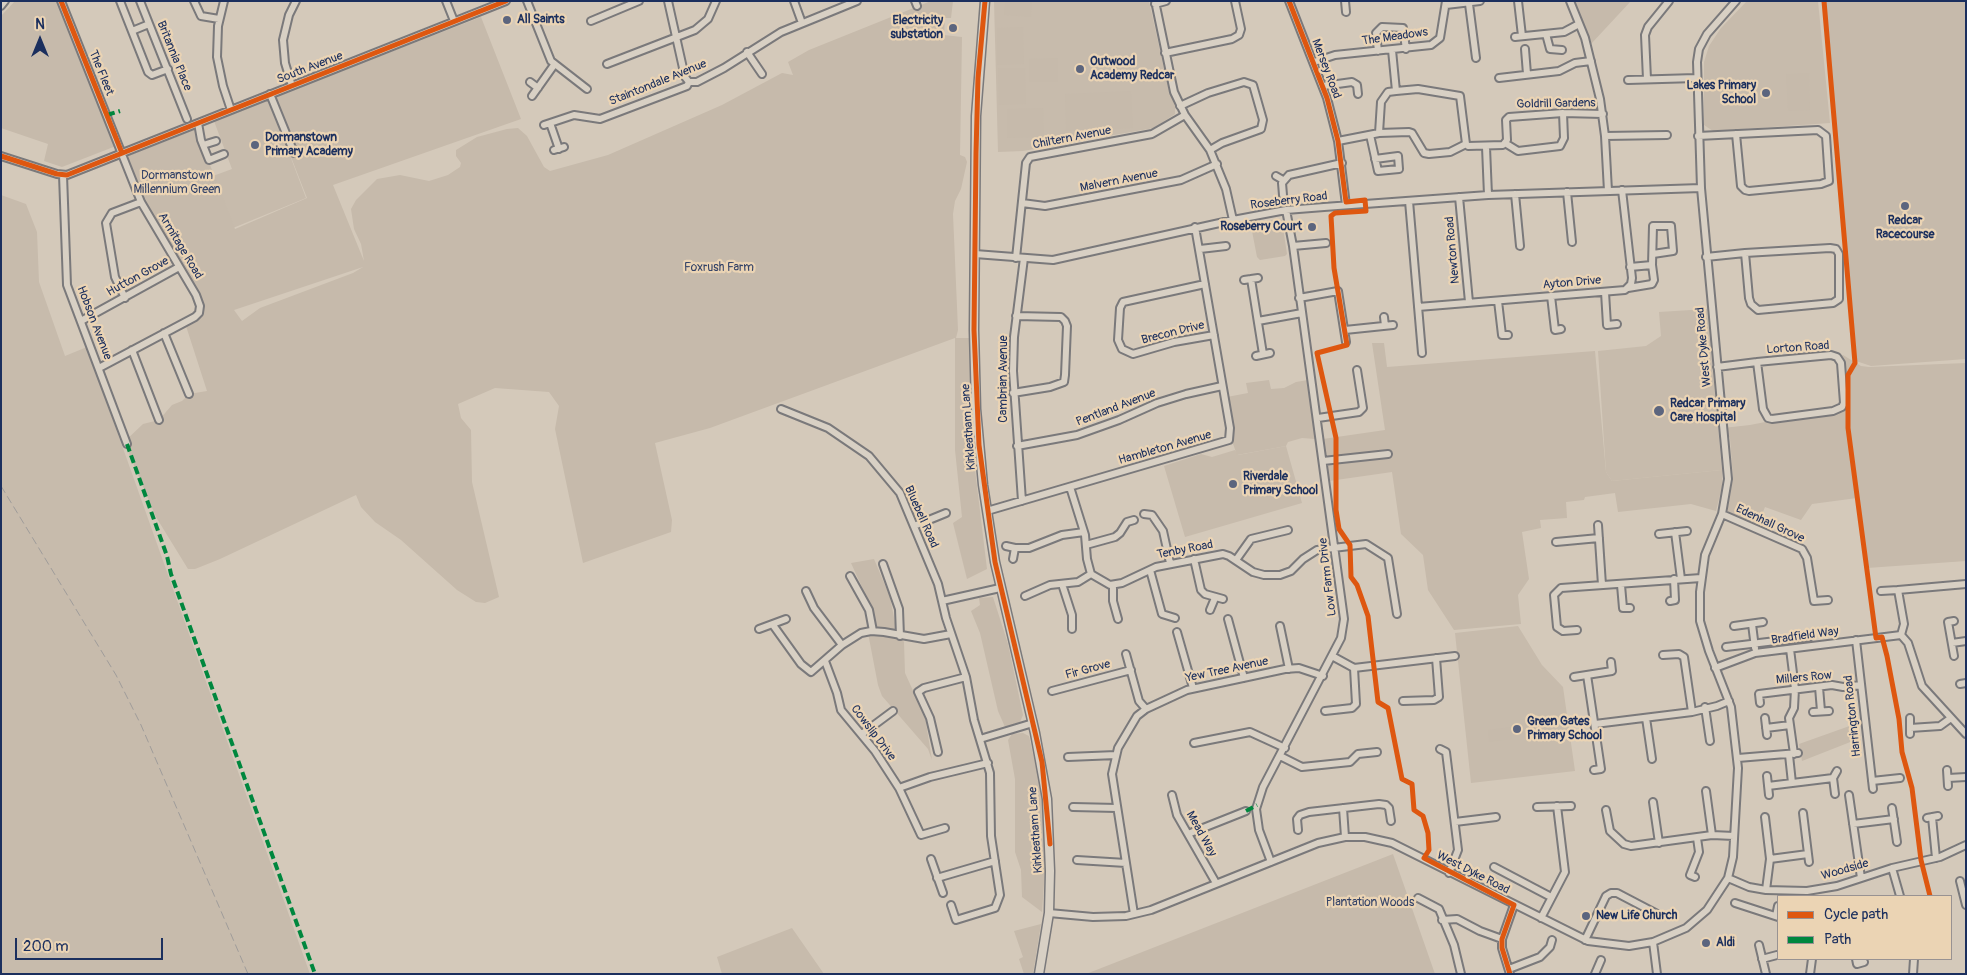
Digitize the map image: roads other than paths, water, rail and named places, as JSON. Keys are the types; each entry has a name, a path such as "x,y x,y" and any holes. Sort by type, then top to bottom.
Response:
{"main road":[{"name":"Kirkleatham Lane","path":"984,1 977,97 976,409 987,511 1000,588 1042,762 1048,809 1049,913 1039,974"}],"street":[{"path":"1,6 5,1"},
{"name":"The Fleet","path":"62,1 122,153"},
{"path":"120,1 150,74 168,69"},
{"name":"Britannia Place","path":"140,1 187,119"},
{"path":"194,1 201,16 219,19"},
{"path":"224,1 219,19 217,57 223,86 231,110"},
{"path":"292,86 285,63 283,40 289,16 296,1"},
{"path":"446,1 454,21"},
{"name":"South Avenue","path":"63,175 506,1"},
{"path":"527,1 547,53 554,65 587,89"},
{"path":"591,20 639,1"},
{"path":"668,1 685,77 690,82"},
{"path":"608,64 702,25 712,13 716,1"},
{"path":"794,1 802,23"},
{"name":"Staintondale Avenue","path":"559,149 547,124 583,114 598,119 687,86 690,82 697,82 724,68 781,32 857,1"},
{"path":"1166,1 1155,2 1174,92 1185,115 1210,150 1217,164 1226,189 1233,220"},
{"path":"1165,53 1232,39 1239,35 1241,29 1235,1"},
{"name":"Mersey Road","path":"1289,1 1323,86 1338,141 1346,205"},
{"path":"1345,1 1346,12"},
{"path":"1446,3 1469,4 1480,1"},
{"path":"1518,1 1518,37 1564,32 1579,24"},
{"path":"1570,1 1591,61 1603,114 1606,136 1608,191"},
{"path":"1647,79 1645,35 1648,27 1669,1"},
{"name":"The Meadows","path":"1314,62 1335,55 1431,45 1440,38 1446,3"},
{"name":"West Dyke Road","path":"1049,913 1093,917 1134,914 1151,910 1318,843 1345,837 1365,837 1392,843 1585,940 1629,946 1653,942 1686,928 1707,910 1728,878 1733,857 1738,758 1729,701 1715,668 1700,621 1705,555 1722,514 1728,479 1706,257 1696,78 1699,49 1707,34 1732,3"},
{"path":"1469,4 1476,58"},
{"path":"132,31 149,24"},
{"path":"1378,51 1376,33 1382,27 1403,28 1406,48"},
{"path":"1546,34 1550,49 1562,50"},
{"path":"1475,41 1483,40"},
{"path":"1524,49 1527,74"},
{"path":"1392,50 1396,91"},
{"path":"747,52 762,74"},
{"path":"1499,78 1559,72 1575,63 1591,61"},
{"path":"532,96 554,65"},
{"path":"579,83 584,76"},
{"path":"1628,80 1696,78"},
{"path":"530,82 538,88"},
{"path":"1180,106 1208,93 1244,82 1253,85 1263,120 1261,129 1222,143 1210,150"},
{"path":"1323,86 1352,82 1357,85 1358,94"},
{"path":"1379,133 1380,102 1388,92 1423,89 1460,96 1466,144"},
{"path":"270,94 294,153"},
{"path":"1466,144 1472,147 1486,147 1506,143 1518,151 1560,146 1564,138 1563,113"},
{"name":"Goldrill Gardens","path":"1506,143 1506,114 1603,114"},
{"name":"Chiltern Avenue","path":"1016,258 1026,163 1030,157 1152,134 1185,115"},
{"path":"597,128 598,119"},
{"path":"198,123 209,160 224,154"},
{"path":"1698,136 1736,134 1818,130 1826,136 1829,180 1821,184 1745,190 1741,186 1736,134"},
{"path":"1338,141 1379,133 1412,134 1426,154 1450,152 1466,144"},
{"path":"1370,135 1376,159"},
{"path":"1606,136 1667,135"},
{"path":"204,145 216,141"},
{"path":"1486,147 1488,195"},
{"name":"Armitage Road","path":"122,153 141,202 196,295 199,313 164,333"},
{"path":"1,156 63,175"},
{"path":"1283,180 1292,173 1342,163"},
{"name":"Malvern Avenue","path":"1022,203 1045,206 1181,180 1217,164"},
{"name":"Hobson Avenue","path":"63,175 67,280 127,444"},
{"path":"1276,176 1283,180"},
{"path":"1283,180 1283,195"},
{"name":"Roseberry Road","path":"975,254 1053,260 1196,227 1286,210 1488,195 1701,188"},
{"path":"1622,190 1632,278 1628,288"},
{"path":"1566,192 1572,242"},
{"path":"1515,194 1520,246"},
{"name":"Newton Road","path":"1460,197 1469,302"},
{"path":"1409,200 1422,354"},
{"path":"125,298 115,277 106,223 112,213 141,202"},
{"name":"Low Farm Drive","path":"1271,862 1259,830 1256,809 1263,787 1323,676 1341,638 1344,619 1318,418 1299,298 1294,246 1286,210"},
{"path":"1630,267 1652,265 1652,226 1671,226 1673,251 1653,254"},
{"name":"Hambleton Avenue","path":"987,511 1229,440 1230,428 1196,227"},
{"path":"1294,246 1326,243"},
{"path":"1200,249 1226,246"},
{"path":"1706,257 1745,253 1836,250 1839,254 1839,299 1833,302 1758,310 1751,304 1745,253"},
{"name":"Cambrian Avenue","path":"1022,501 1013,393 1016,316 1024,258"},
{"name":"Ayton Drive","path":"1418,307 1605,292 1652,284 1654,280 1652,265"},
{"name":"Hutton Grove","path":"81,321 179,267"},
{"path":"1251,279 1263,354"},
{"name":"Brecon Drive","path":"1205,284 1124,302 1120,308 1118,340 1122,350 1133,354 1174,342 1214,335"},
{"path":"1299,298 1338,291 1346,342"},
{"path":"1605,292 1607,325 1617,324"},
{"path":"1552,296 1555,330 1561,329"},
{"path":"1498,301 1502,335 1508,335"},
{"path":"1258,321 1302,313"},
{"path":"1013,393 1050,387 1064,382 1067,326 1061,317 1016,316"},
{"path":"1384,317 1385,326"},
{"path":"1345,330 1393,325"},
{"path":"98,368 164,333 189,394"},
{"path":"132,350 159,420"},
{"name":"Lorton Road","path":"1717,367 1756,362 1831,355 1838,357 1841,363 1844,402 1842,407 1772,419 1768,418 1763,409 1756,362"},
{"path":"1318,418 1359,412 1363,408 1357,370"},
{"name":"Pentland Avenue","path":"1017,446 1076,435 1120,420 1157,403 1222,386"},
{"name":"Bluebell Road","path":"782,410 828,428 869,456 900,493 938,584 951,634"},
{"path":"1324,461 1388,454"},
{"path":"1070,487 1084,532 1091,574 1102,582 1113,585 1113,601 1118,619"},
{"path":"1144,514 1154,512 1164,532 1170,563"},
{"path":"914,526 946,513"},
{"name":"Edenhall Grove","path":"1722,514 1802,549 1807,558 1814,601 1828,600"},
{"path":"1086,545 1115,537 1120,534 1127,522 1134,520"},
{"path":"1598,525 1602,585"},
{"path":"1236,560 1251,539 1288,530"},
{"path":"1006,546 1030,548 1062,535 1084,532"},
{"path":"1670,601 1675,600 1678,580 1675,532"},
{"path":"1659,534 1687,532"},
{"path":"1556,542 1599,538"},
{"name":"Tenby Road","path":"1113,585 1170,563 1223,554 1236,560 1253,572 1264,575 1280,575 1291,571 1309,554 1366,544 1388,558 1397,614"},
{"path":"1013,559 1015,548"},
{"path":"1194,559 1201,590 1205,594 1223,599"},
{"path":"883,564 899,609 900,636"},
{"path":"1150,570 1162,614"},
{"path":"1025,596 1050,585 1078,582 1091,574"},
{"path":"850,576 869,610 873,631"},
{"path":"1577,630 1563,632 1557,627 1554,595 1561,588 1702,578"},
{"path":"1062,584 1072,615 1072,629"},
{"path":"1881,591 1966,584"},
{"path":"1621,585 1623,608 1630,608"},
{"path":"942,601 1000,588"},
{"path":"1898,590 1904,624 1901,635 1908,643 1922,686 1966,734"},
{"path":"806,591 814,608 842,645"},
{"path":"1210,610 1215,598"},
{"path":"1162,614 1175,618"},
{"path":"1156,620 1162,614"},
{"path":"760,629 786,619"},
{"path":"1954,621 1948,622 1954,656"},
{"path":"1734,626 1763,622"},
{"path":"1227,623 1244,678"},
{"path":"1752,624 1755,653"},
{"path":"773,625 801,664 811,672 842,645 861,633 873,631 932,639 951,634 966,677 974,720 988,763 992,791 991,836 1000,896 998,906 956,920 951,905"},
{"path":"1280,626 1289,669"},
{"name":"Bradfield Way","path":"1715,668 1755,653 1901,635"},
{"path":"1180,636 1193,688"},
{"path":"1726,647 1809,637"},
{"name":"Harrington Road","path":"1856,640 1873,789"},
{"path":"1952,642 1966,641"},
{"path":"1790,649 1795,689 1794,708 1789,718 1794,754 1792,783"},
{"path":"1126,654 1140,701 1146,709"},
{"path":"1663,656 1679,654 1684,657 1692,712"},
{"path":"1332,656 1354,668 1455,656"},
{"path":"1403,701 1434,700 1439,697 1436,658"},
{"name":"Cowslip Drive","path":"825,661 841,710 862,734 899,788 921,835 945,828"},
{"path":"1574,677 1612,671 1611,662"},
{"path":"1324,711 1352,708 1356,704 1354,668"},
{"name":"Yew Tree Avenue","path":"1134,914 1112,774 1116,755 1137,716 1146,709 1178,693 1193,688 1289,669 1311,670 1323,676"},
{"name":"Fir Grove","path":"1052,691 1131,670"},
{"path":"1587,675 1601,769 1594,770"},
{"path":"938,752 930,718 918,692 924,688 966,677"},
{"name":"Millers Row","path":"1760,703 1758,694 1832,685 1843,688 1861,685"},
{"path":"1819,687 1821,712"},
{"path":"1595,724 1692,712 1729,701"},
{"path":"1706,707 1710,741"},
{"path":"862,734 893,710"},
{"path":"1813,712 1829,711"},
{"path":"1646,718 1652,759"},
{"path":"1765,718 1766,732 1790,725"},
{"path":"1910,718 1910,731 1940,726 1951,718"},
{"path":"980,739 1033,723"},
{"path":"1194,743 1250,732 1285,748"},
{"path":"1440,749 1446,752 1458,850 1449,873"},
{"path":"1280,756 1302,767 1350,762 1358,754 1377,752"},
{"path":"1738,758 1794,754"},
{"path":"1070,755 1116,755"},
{"path":"899,788 939,774 988,763"},
{"path":"1947,770 1948,786"},
{"path":"1835,794 1833,778 1837,771"},
{"path":"1767,776 1769,795"},
{"path":"1948,778 1966,777"},
{"path":"1768,786 1833,778"},
{"path":"1872,781 1900,778"},
{"path":"1706,791 1712,836"},
{"name":"Mead Way","path":"1172,795 1177,815 1216,883"},
{"path":"1849,795 1861,878"},
{"path":"1653,802 1659,843"},
{"path":"1075,805 1117,808"},
{"path":"1298,830 1297,819 1300,815 1343,808 1386,805 1389,808 1391,821"},
{"path":"1541,918 1565,872 1557,806"},
{"path":"1537,808 1571,806"},
{"path":"1343,808 1345,837"},
{"path":"1892,808 1897,842"},
{"path":"1188,834 1246,810"},
{"path":"1606,810 1610,832 1624,844 1637,846 1712,836 1734,836"},
{"path":"1803,813 1809,862"},
{"path":"1455,822 1496,817"},
{"path":"1765,817 1770,859 1766,890"},
{"path":"1932,817 1936,858"},
{"path":"1853,824 1894,819"},
{"path":"1695,877 1690,875 1699,852 1697,838"},
{"name":"Woodside","path":"1728,878 1780,894 1818,889 1892,868 1936,858 1966,845"},
{"path":"1770,859 1808,854"},
{"path":"1081,858 1126,864"},
{"path":"931,859 943,893"},
{"path":"938,878 995,861"},
{"path":"1494,867 1552,897"},
{"path":"1892,868 1900,895"},
{"path":"1960,881 1966,905"},
{"path":"1585,940 1606,896 1611,893 1617,893 1659,915"},
{"path":"1418,898 1436,905 1454,945 1461,974"},
{"path":"1735,903 1777,916"},
{"path":"1514,905 1502,938 1502,948 1510,971 1533,962 1553,945"},
{"path":"1442,920 1456,919 1480,931 1502,938"},
{"path":"1653,942 1657,974"},
{"path":"1759,945 1766,974"},
{"path":"1762,959 1776,954"},
{"path":"1810,974 1812,960"},
{"path":"1856,960 1857,964 1864,962"},
{"path":"1913,974 1914,960"},
{"path":"1595,974 1598,963"}],"railway":[{"path":"1,486 116,675 141,725 248,974"}],"place":[{"name":"All Saints","path":"507,20"},
{"name":"Electricity substation","path":"953,28"},
{"name":"Outwood Academy Redcar","path":"1080,69"},
{"name":"Lakes Primary School","path":"1766,93"},
{"name":"Dormanstown Primary Academy","path":"255,145"},
{"name":"Redcar Racecourse","path":"1905,206"},
{"name":"Roseberry Court","path":"1312,227"},
{"name":"Redcar Primary Care Hospital","path":"1659,411"},
{"name":"Riverdale Primary School","path":"1233,484"},
{"name":"Green Gates Primary School","path":"1517,729"},
{"name":"New Life Church","path":"1586,916"},
{"name":"Aldi","path":"1706,943"}],"park label":[{"name":"Dormanstown Millennium Green","path":"177,183"},
{"name":"Foxrush Farm","path":"719,268"},
{"name":"Plantation Woods","path":"1370,903"}]}
